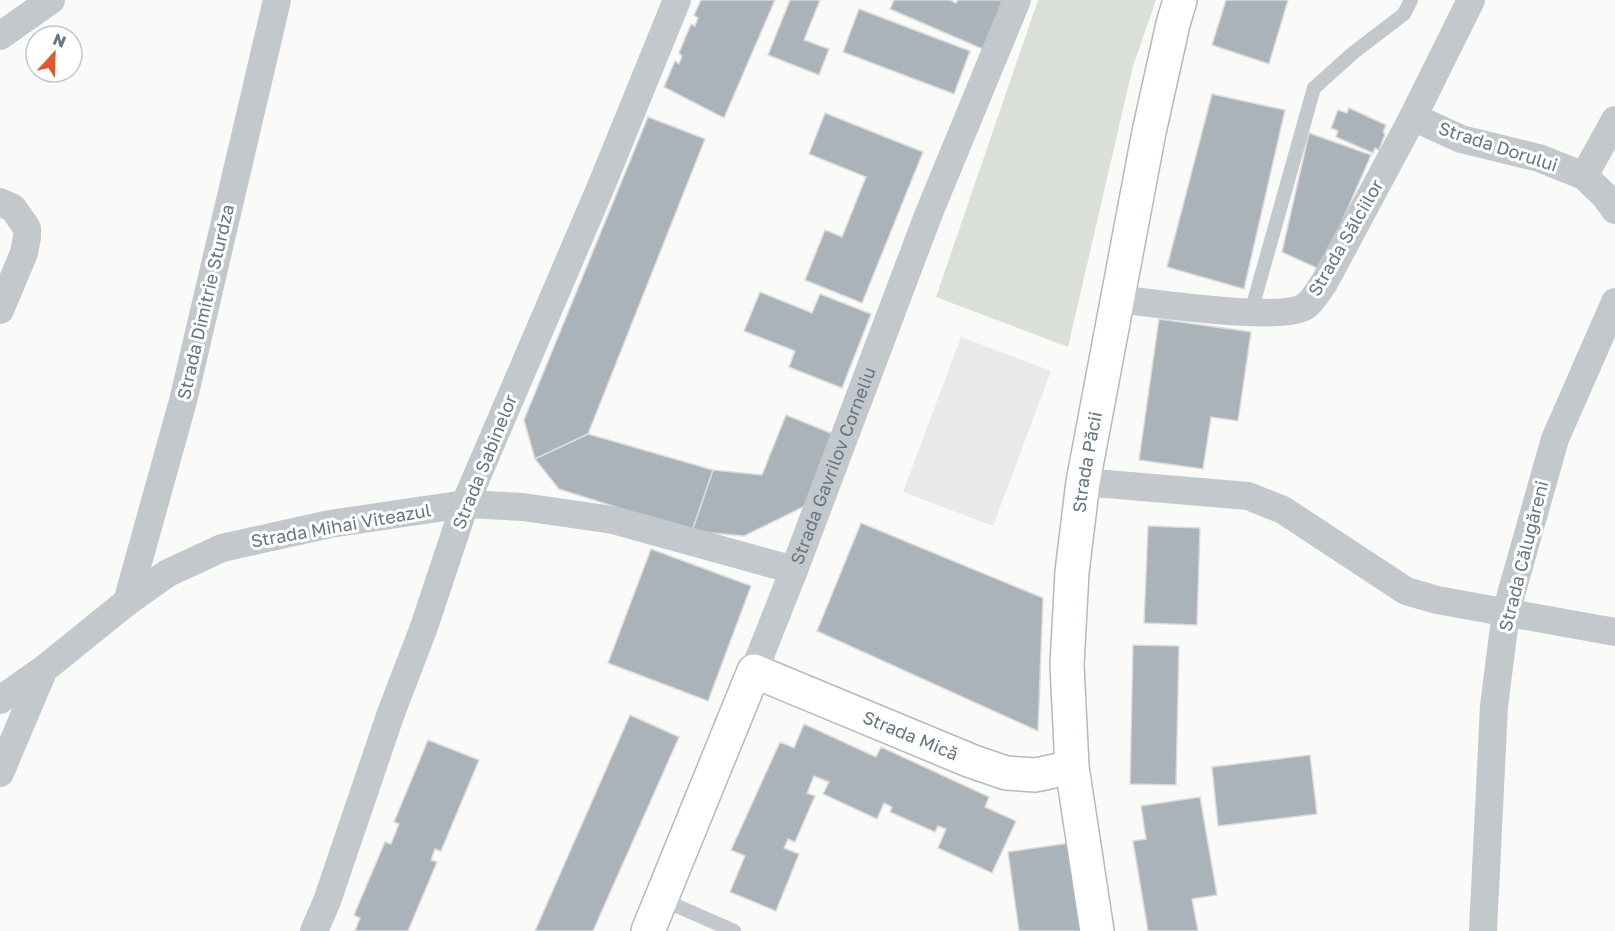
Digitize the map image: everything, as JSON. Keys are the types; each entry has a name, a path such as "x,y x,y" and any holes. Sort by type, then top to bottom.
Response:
{"street":[{"path":"0,36 51,0"},
{"name":"Strada Dimitrie Sturdza","path":"127,603 183,401 277,0"},
{"name":"Strada Sabinelor","path":"315,931 391,713 424,627 465,504 600,189 677,0"},
{"name":"Strada Gavrilov Corneliu","path":"648,931 794,570 929,213 1017,0"},
{"name":"Strada Păcii","path":"1097,931 1072,767 1067,665 1072,572 1083,482 1149,132 1180,0"},
{"name":"Strada Sălciilor","path":"1118,299 1251,312 1288,312 1307,306 1324,283 1413,117 1471,0"},
{"name":"Strada Dorului","path":"1413,117 1461,139 1539,158 1584,176"},
{"path":"1615,120 1584,176 1604,195 1615,210"},
{"path":"0,202 13,208 27,228 27,237 24,253 0,310"},
{"name":"Strada Călugăreni","path":"1483,931 1494,706 1506,612 1555,439 1615,302"},
{"path":"1083,482 1248,496 1283,510 1406,591 1437,600 1615,632"},
{"name":"Strada Mihai Viteazul","path":"0,700 44,669 168,573 222,548 330,524 465,504 524,507 613,520 794,570"},
{"path":"0,773 44,669"},
{"name":"Strada Mică","path":"754,671 960,757 1006,773 1036,775 1072,767"}],"lane":[{"path":"1251,312 1314,87 1353,53 1404,14 1411,0"},
{"path":"661,899 734,931"}],"shaded area":[{"path":"1038,0 1156,0 1133,66 1068,347 936,297"},
{"path":"961,337 1051,371 993,526 903,492"}],"building":[{"path":"701,0 775,0 724,118 664,87 675,61 679,64 682,56 679,53 691,24 695,26 698,18 694,15"},
{"path":"790,0 820,0 804,40 829,49 819,75 768,55"},
{"path":"894,0 950,0 956,3 958,0 1015,0 992,53 890,9"},
{"path":"1226,0 1288,0 1269,64 1212,45"},
{"path":"859,9 970,51 954,94 843,52"},
{"path":"1212,94 1285,110 1244,289 1167,267"},
{"path":"1349,108 1386,125 1379,150 1375,148 1373,153 1336,137 1338,131 1331,128 1338,110 1347,113"},
{"path":"825,113 923,152 862,303 805,280 825,230 842,237 866,177 809,154"},
{"path":"648,117 705,139 588,434 535,459 524,420"},
{"path":"1309,133 1371,155 1321,270 1282,252"},
{"path":"760,292 812,313 820,294 871,314 842,388 789,367 795,351 744,331"},
{"path":"1159,319 1251,332 1238,421 1211,417 1203,469 1139,460"},
{"path":"786,415 838,436 809,504 744,536 692,531 713,470 762,475"},
{"path":"588,434 713,470 692,531 559,489 535,459"},
{"path":"861,523 1043,598 1038,731 817,631"},
{"path":"1148,526 1200,528 1197,625 1144,623"},
{"path":"651,549 751,586 708,701 608,663"},
{"path":"1133,645 1179,646 1176,785 1130,784"},
{"path":"630,715 679,737 593,931 535,931"},
{"path":"804,724 876,757 881,747 989,797 985,807 1016,821 992,873 938,848 946,829 938,826 935,832 890,812 892,807 884,803 877,819 823,794 829,782 814,776 807,793 815,796 795,842 788,839 784,848 799,854 776,911 730,892 745,856 731,850 780,742 794,748"},
{"path":"428,740 479,760 441,851 435,849 431,860 437,862 408,931 355,931 360,918 354,915 385,842 391,844 399,824 394,822"},
{"path":"1310,755 1317,814 1218,826 1212,767"},
{"path":"1200,797 1217,895 1192,899 1198,931 1148,931 1133,841 1146,839 1141,806"},
{"path":"1070,843 1083,931 1019,931 1008,852"}]}
